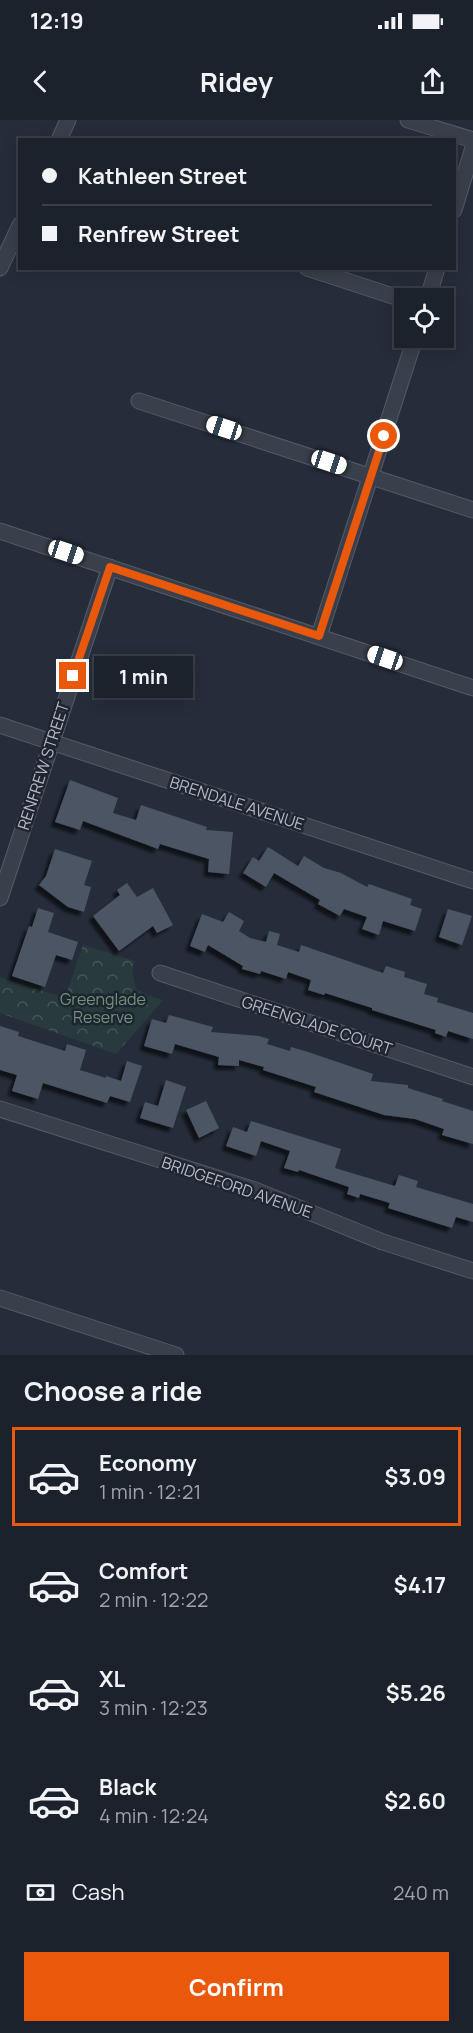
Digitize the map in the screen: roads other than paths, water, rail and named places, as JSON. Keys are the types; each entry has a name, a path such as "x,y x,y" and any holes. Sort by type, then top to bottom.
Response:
{"street":[{"path":"60,138 68,120"},
{"path":"408,120 473,140"},
{"path":"456,203 473,148"},
{"path":"0,268 18,229"},
{"path":"313,270 394,296"},
{"path":"431,288 436,270"},
{"path":"319,636 413,348"},
{"path":"139,400 473,510"},
{"path":"0,531 473,688"},
{"name":"RENFREW STREET","path":"0,898 110,567"},
{"name":"BRENDALE AVENUE","path":"0,725 473,881"},
{"name":"GREENGLADE COURT","path":"160,973 473,1077"},
{"name":"BRIDGEFORD AVENUE","path":"0,1108 255,1190 383,1242 473,1271"},
{"path":"0,1298 176,1355"}],"park label":[{"name":"Greenglade Reserve","path":"103,1008"}]}
